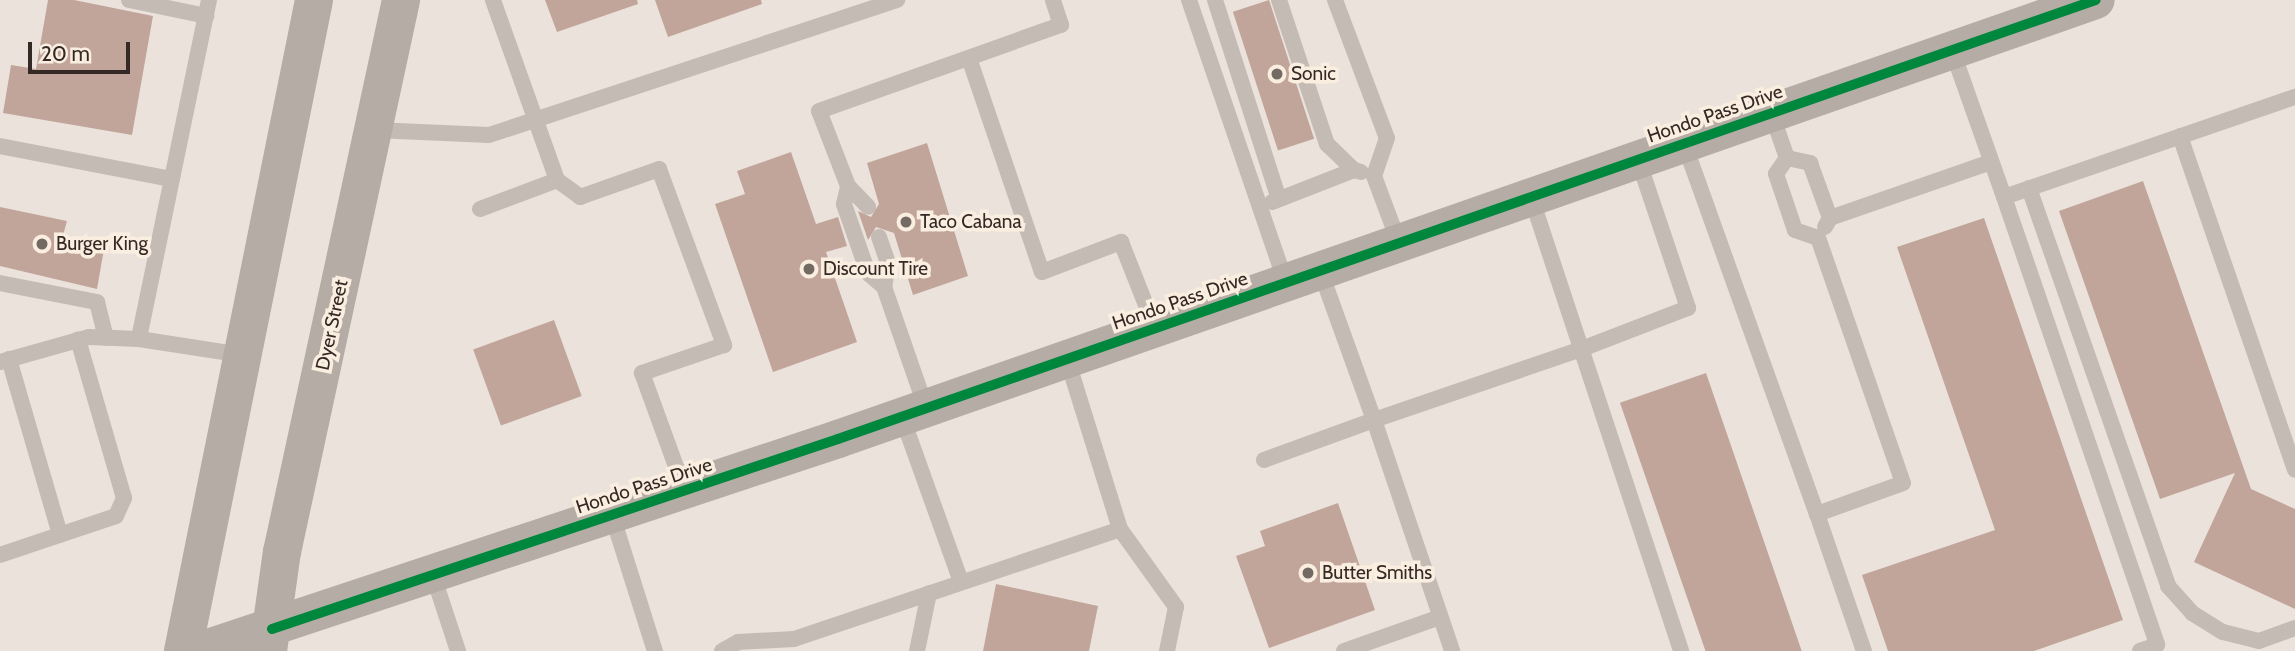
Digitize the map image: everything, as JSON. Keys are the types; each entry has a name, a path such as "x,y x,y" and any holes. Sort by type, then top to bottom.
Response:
{"main road":[{"path":"183,651 314,0"},
{"name":"Dyer Street","path":"270,640 282,552 401,0"},
{"name":"Hondo Pass Drive","path":"199,651 270,640 433,575 914,413 2096,0"}],"lane":[{"path":"129,0 208,8 139,339"},
{"path":"493,0 556,180 580,197 659,169 724,345 642,373 685,491"},
{"path":"375,130 489,135 897,0"},
{"path":"868,207 848,186 819,111 1061,25 1053,0"},
{"path":"1189,0 1262,211 1303,276 1374,421 1452,651"},
{"path":"1215,0 1278,196"},
{"path":"1279,0 1327,144 1354,170 1374,176"},
{"path":"1335,0 1387,138 1374,176 1399,243"},
{"path":"1952,50 2157,645 2140,651"},
{"path":"969,58 1042,272 1121,242 1155,328"},
{"path":"2004,197 2295,97"},
{"path":"1771,112 1787,158"},
{"path":"2180,136 2295,470"},
{"path":"1684,143 1864,651"},
{"path":"0,146 173,179"},
{"path":"1787,158 1811,163 1830,218"},
{"path":"1787,158 1776,174 1795,230 1818,238"},
{"path":"1264,460 1579,350 1688,308 1638,159"},
{"path":"1818,238 1830,218 1991,162"},
{"path":"1262,211 1278,196 1354,170"},
{"path":"480,209 556,180"},
{"path":"848,186 844,204 868,273 884,288"},
{"path":"2029,188 2168,586 2192,613 2223,632 2259,641 2295,628"},
{"path":"1531,197 1579,350 1681,651"},
{"path":"879,237 888,263 884,288 914,413 961,582"},
{"path":"1817,514 1903,482 1818,238"},
{"path":"0,283 97,302 106,338"},
{"path":"60,535 5,360 78,340 106,338 139,339 242,355"},
{"path":"0,555 116,516 124,498 78,340"},
{"path":"1067,359 1120,529 1176,607 1167,651"},
{"path":"612,515 655,651"},
{"path":"722,651 738,642 794,639 1120,529"},
{"path":"433,575 458,651"},
{"path":"918,651 929,593"},
{"path":"1343,651 1440,617"}],"building":[{"path":"48,0 74,0 153,16 132,135 3,113 11,65 36,69"},
{"path":"545,0 637,0 638,4 557,32"},
{"path":"655,0 761,0 762,4 668,37"},
{"name":"Sonic","path":"1269,0 1314,139 1278,151 1233,12"},
{"name":"Taco Cabana","path":"927,143 968,276 913,295 894,233 876,227 868,240 858,211 871,217 879,204 867,163"},
{"path":"791,152 816,224 838,217 847,246 826,252 857,342 773,372 715,204 745,194 737,171"},
{"path":"2143,181 2251,489 2295,509 2295,609 2194,562 2235,473 2160,499 2059,211"},
{"name":"Burger King","path":"0,207 67,221 62,239 104,249 97,289 0,266"},
{"path":"1984,218 2123,620 2034,651 1888,651 1862,575 1995,530 1897,247"},
{"path":"554,320 582,396 501,426 473,349"},
{"path":"1706,373 1802,651 1705,651 1620,403"},
{"path":"1338,503 1375,610 1269,648 1236,556 1265,546 1260,531"},
{"path":"996,584 1098,606 1089,651 983,651"}],"cycle path":[{"path":"272,629 838,439 2096,0"}],"place":[{"name":"Sonic","path":"1277,74"},
{"name":"Taco Cabana","path":"906,222"},
{"name":"Burger King","path":"42,244"},
{"name":"Discount Tire","path":"809,269"},
{"name":"Butter Smiths","path":"1308,573"}]}
